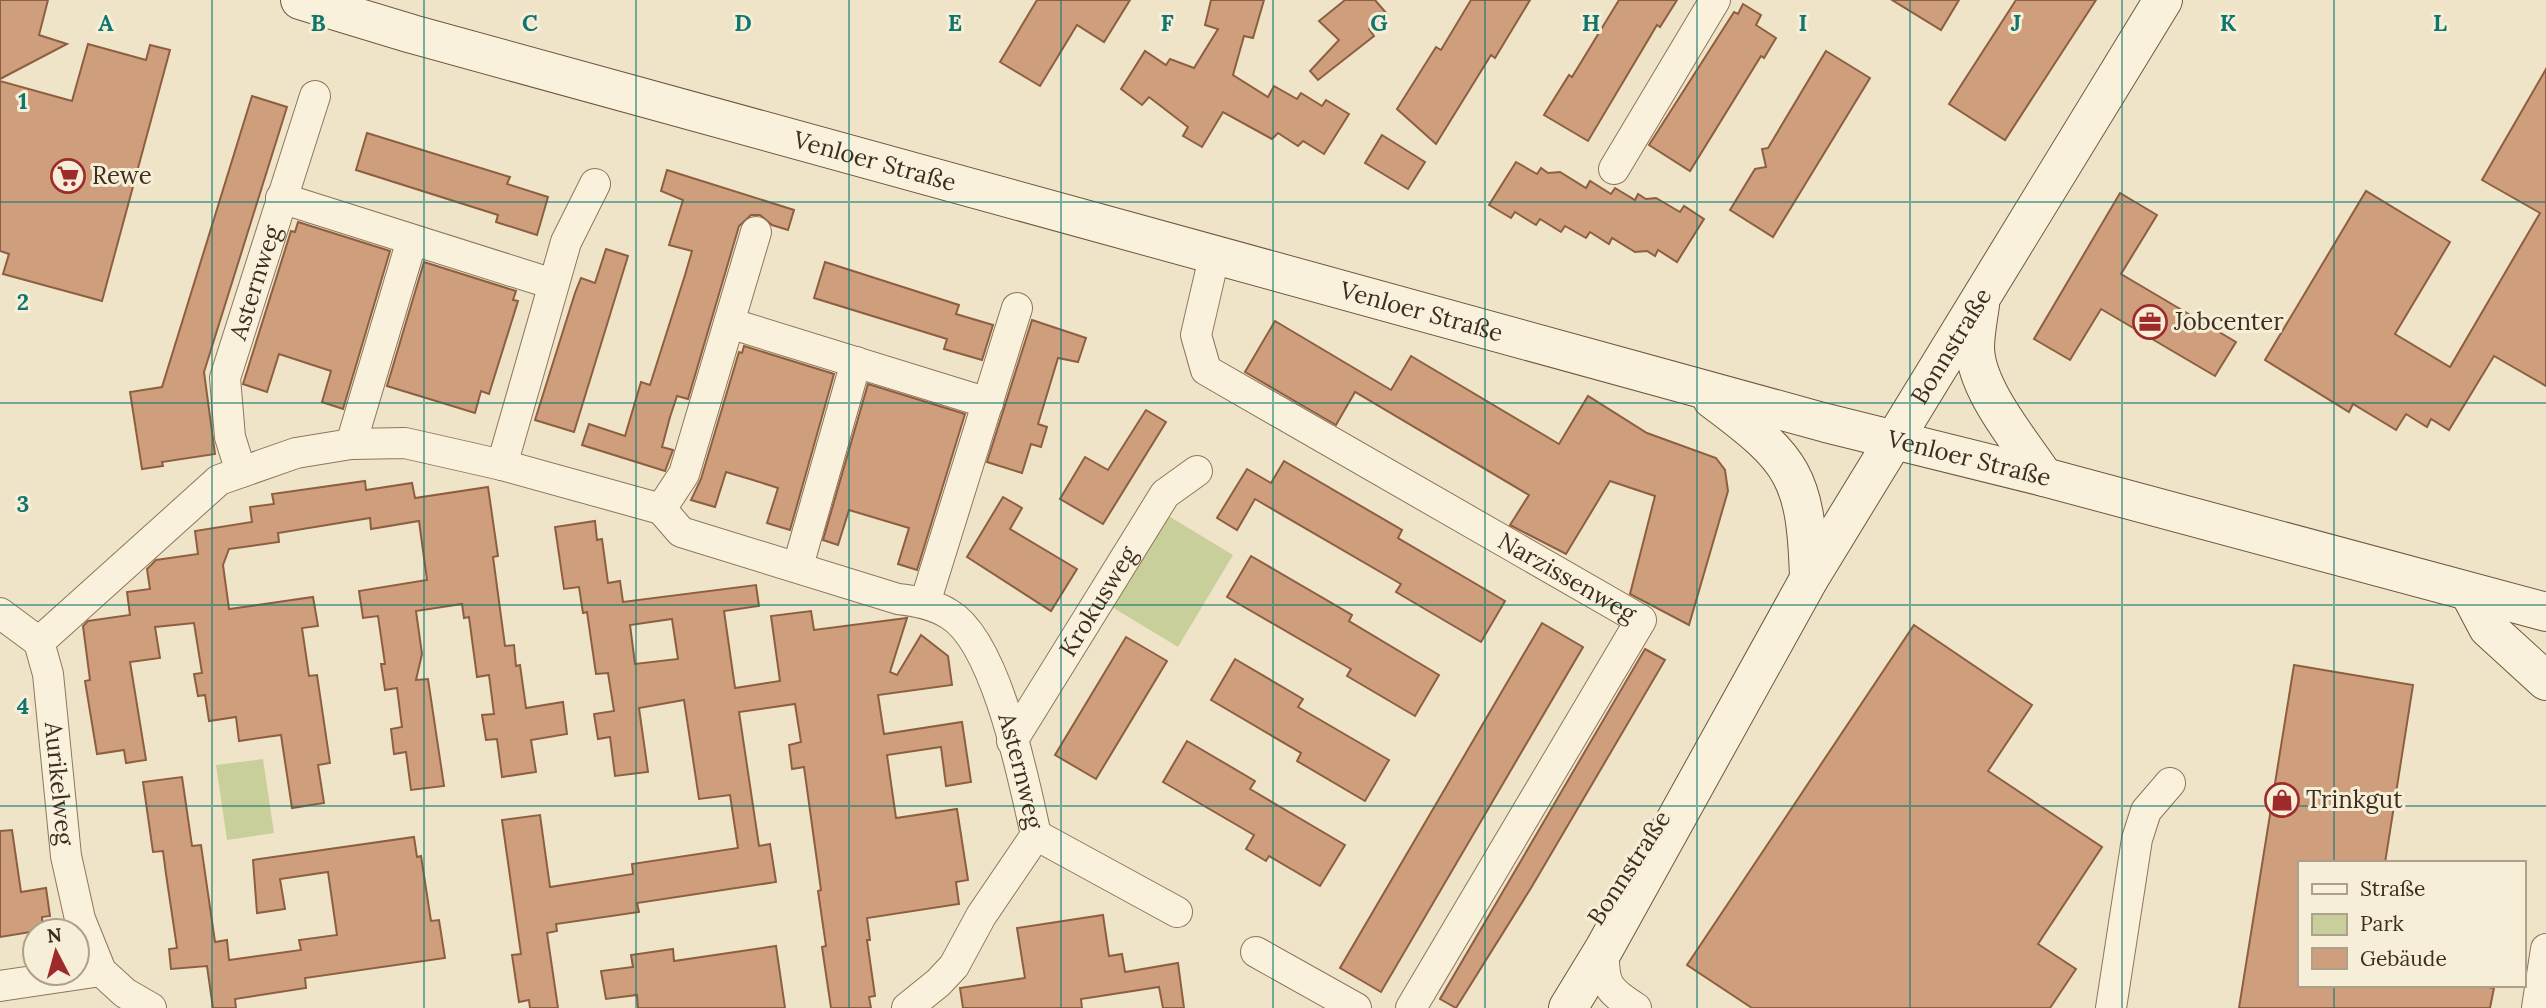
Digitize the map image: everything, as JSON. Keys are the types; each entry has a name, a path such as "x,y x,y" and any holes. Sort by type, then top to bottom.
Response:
{"main road":[{"name":"Venloer Straße","path":"300,0 412,34 1893,441 2044,477 2546,612"},
{"name":"Bonnstraße","path":"1568,1008 1604,949 1809,579 2163,0"},
{"path":"1981,296 1975,350 1981,373 1994,402 2044,477"},
{"path":"1697,387 1749,427 1788,467 1804,500 1808,522 1809,579"},
{"path":"2469,592 2488,628 2546,681"},
{"name":"Bonnstraße","path":"1541,1008 1649,833 1724,732"}],"street":[{"path":"1614,169 1715,0"},
{"name":"Asternweg","path":"241,472 230,437 225,378 315,96"},
{"path":"502,465 566,242 595,184"},
{"path":"281,198 553,284"},
{"path":"661,509 684,474 756,232"},
{"path":"351,444 412,240"},
{"name":"Narzissenweg","path":"1215,253 1196,335 1206,370 1642,620 1411,1008"},
{"path":"925,603 1017,308"},
{"path":"729,323 988,403"},
{"path":"798,566 856,362"},
{"name":"Asternweg","path":"39,642 219,480 296,453 351,444 405,443 502,465 661,509 681,532 898,599 925,603 951,614 974,636 992,675 1036,835 981,916 954,966 907,1008"},
{"name":"Krokusweg","path":"1012,741 1165,494 1197,471"},
{"path":"0,613 39,642"},
{"name":"Aurikelweg","path":"39,642 48,674 66,856 80,919 101,971 125,993 152,1008"},
{"path":"2111,1008 2137,839 2146,811 2170,783"},
{"path":"1036,835 1177,912"},
{"path":"1604,949 1605,978 1609,989 1636,1008"},
{"path":"2537,1008 2546,949"},
{"path":"1256,952 1356,1008"},
{"path":"0,986 101,971"}],"green space":[{"path":"1162,512 1233,555 1178,647 1107,604"},
{"path":"263,759 274,833 227,840 216,765"}],"building":[{"path":"0,0 48,0 39,35 67,44 0,79"},
{"path":"1037,0 1130,0 1104,42 1077,25 1040,86 1000,62"},
{"path":"1211,0 1264,0 1253,38 1244,36 1233,75 1268,97 1274,86 1297,99 1301,93 1322,106 1326,100 1349,114 1324,154 1303,141 1298,146 1278,133 1272,139 1223,112 1202,147 1183,136 1188,127 1149,97 1142,105 1121,89 1145,51 1166,65 1170,59 1194,68 1218,29 1205,25"},
{"path":"1345,0 1375,0 1387,14 1369,29 1374,36 1318,80 1310,71 1339,40 1319,21"},
{"path":"1471,0 1530,0 1495,58 1491,55 1436,144 1397,109 1436,47 1441,50"},
{"path":"1619,0 1677,0 1660,27 1657,25 1588,141 1544,115 1569,75 1572,77"},
{"path":"1892,0 1959,0 1941,30"},
{"path":"2016,0 2096,0 2005,140 1949,104"},
{"path":"1743,4 1761,15 1756,25 1776,38 1764,58 1761,56 1690,171 1649,145 1734,12 1738,14"},
{"name":"Rewe","path":"88,44 146,60 150,45 170,50 102,301 3,274 9,254 0,251 0,81 72,101"},
{"path":"1826,51 1870,78 1773,237 1730,210 1755,169 1766,167 1762,149 1768,148"},
{"path":"2546,69 2546,386 2494,356 2449,430 2431,419 2427,427 2406,414 2396,430 2353,404 2349,412 2265,360 2366,191 2450,242 2395,334 2450,367 2540,213 2482,180"},
{"path":"252,96 287,107 204,372 215,454 162,462 163,466 142,469 130,392 162,387"},
{"path":"367,133 510,177 507,184 548,197 537,235 496,222 498,215 356,170"},
{"path":"1382,135 1425,162 1408,189 1365,163"},
{"path":"1516,162 1537,174 1541,168 1548,173 1560,172 1586,188 1590,181 1611,194 1615,188 1635,200 1638,194 1646,199 1656,198 1680,212 1684,206 1704,219 1677,262 1658,250 1655,256 1647,251 1635,252 1612,238 1609,244 1590,232 1586,238 1565,226 1561,232 1540,219 1536,225 1515,212 1511,218 1489,205"},
{"path":"667,170 794,210 788,230 772,225 760,215 751,215 739,226 688,399 677,396 670,417 662,447 673,450 665,471 582,445 589,424 625,436 641,382 650,385 685,275 692,251 669,245 683,200 661,191"},
{"path":"2120,193 2157,215 2121,274 2236,342 2215,376 2101,309 2070,360 2034,339"},
{"path":"298,222 390,251 343,409 322,402 331,371 279,354 267,392 243,384 291,231 295,232"},
{"path":"606,249 628,256 574,432 535,420 581,278 595,283"},
{"path":"424,262 516,291 513,300 518,301 489,394 481,391 475,413 387,386"},
{"path":"825,262 959,305 956,314 993,325 982,360 944,349 947,339 814,298"},
{"path":"1032,320 1086,338 1078,362 1058,358 1038,424 1047,427 1041,447 1031,444 1022,473 987,462"},
{"path":"1275,321 1391,390 1411,356 1559,444 1588,396 1647,433 1716,458 1725,470 1728,491 1689,625 1630,594 1655,496 1610,481 1566,554 1510,525 1529,495 1355,392 1336,425 1245,372"},
{"path":"744,346 834,374 790,530 767,523 778,488 753,480 726,472 715,507 691,500 701,479 739,352 742,353"},
{"path":"868,384 965,414 917,570 898,564 909,528 849,510 838,545 823,540"},
{"path":"1146,410 1166,422 1103,524 1060,499 1085,457 1108,470"},
{"path":"1284,461 1402,530 1398,538 1505,601 1481,642 1396,592 1401,584 1255,499 1237,530 1217,518 1247,469 1271,483"},
{"path":"365,481 366,490 412,483 415,498 488,487 498,556 493,557 505,646 514,645 516,666 520,665 526,708 563,702 567,734 531,740 536,772 502,777 497,739 486,740 482,715 494,714 489,675 477,677 469,617 464,618 462,604 416,611 422,654 416,680 428,679 444,786 411,790 406,752 394,754 391,729 402,727 397,688 385,690 381,664 385,664 378,616 363,618 359,591 427,580 419,521 371,529 370,518 278,533 279,542 229,549 223,565 229,609 313,597 318,626 302,628 309,676 317,675 330,763 318,765 324,803 292,808 281,735 239,741 236,717 209,721 205,695 198,696 194,674 202,673 194,623 155,627 160,658 130,662 146,760 126,763 124,750 97,754 85,681 90,680 83,626 88,621 130,615 127,592 150,589 147,569 156,560 198,554 195,531 252,522 250,507 274,504 272,494"},
{"path":"1003,497 1022,508 1010,529 1077,569 1051,611 967,557"},
{"path":"595,521 597,540 602,539 608,583 620,581 623,602 756,585 759,606 724,611 735,688 780,681 771,616 811,611 814,630 907,618 890,672 897,675 921,635 948,656 952,685 878,695 884,734 962,722 971,782 946,786 941,747 887,755 896,818 957,809 968,880 956,882 959,904 867,918 870,940 867,940 875,996 869,997 871,1008 831,1008 822,947 826,946 818,891 821,890 804,767 792,769 789,745 801,742 795,704 739,712 759,846 770,844 776,882 637,903 639,912 556,924 557,931 547,933 558,1008 530,1008 529,1000 519,1002 512,955 521,954 502,820 540,815 550,887 633,874 632,864 738,848 730,795 699,799 684,700 639,708 648,772 615,776 610,737 598,739 594,714 614,711 608,673 596,674 587,612 583,613 579,587 564,589 555,527","holes":["672,619 678,659 635,664 630,625"]},
{"path":"1251,556 1352,615 1349,621 1439,675 1415,716 1347,676 1351,669 1227,597"},
{"path":"1542,623 1583,647 1381,992 1340,968"},
{"path":"1914,625 2032,705 1988,771 2102,847 2038,944 2076,969 2050,1008 1752,1008 1687,965"},
{"path":"1126,637 1167,661 1096,779 1055,755"},
{"path":"1645,649 1665,660 1531,888 1456,1008 1440,999"},
{"path":"1235,659 1303,699 1298,707 1389,760 1365,801 1297,761 1301,753 1211,700"},
{"path":"2294,665 2413,685 2385,861 2298,861 2298,987 2488,987 2494,988 2490,1008 2239,1008"},
{"path":"1187,741 1255,781 1250,789 1345,845 1320,886 1269,856 1266,861 1246,849 1254,835 1163,782"},
{"path":"182,777 192,846 201,845 215,942 227,940 229,960 301,950 299,940 337,935 328,872 280,879 285,909 257,913 253,860 414,837 417,857 421,856 431,921 439,920 445,958 305,978 306,988 235,999 236,1008 213,1008 207,966 171,969 169,949 177,948 163,851 153,852 143,782"},
{"path":"12,830 21,892 46,888 50,916 21,917 21,934 0,937 0,831"},
{"path":"1103,915 1109,956 1122,954 1125,972 1178,963 1184,1008 1163,1008 1159,987 1081,999 1082,1008 963,1008 960,988 1025,978 1017,928"},
{"path":"776,946 785,1008 638,1008 637,995 606,999 601,971 633,967 631,955 673,949 674,961"}],"place":[{"name":"Rewe","path":"68,176"},
{"name":"Jobcenter","path":"2150,322"},
{"name":"Trinkgut","path":"2282,800"}]}
